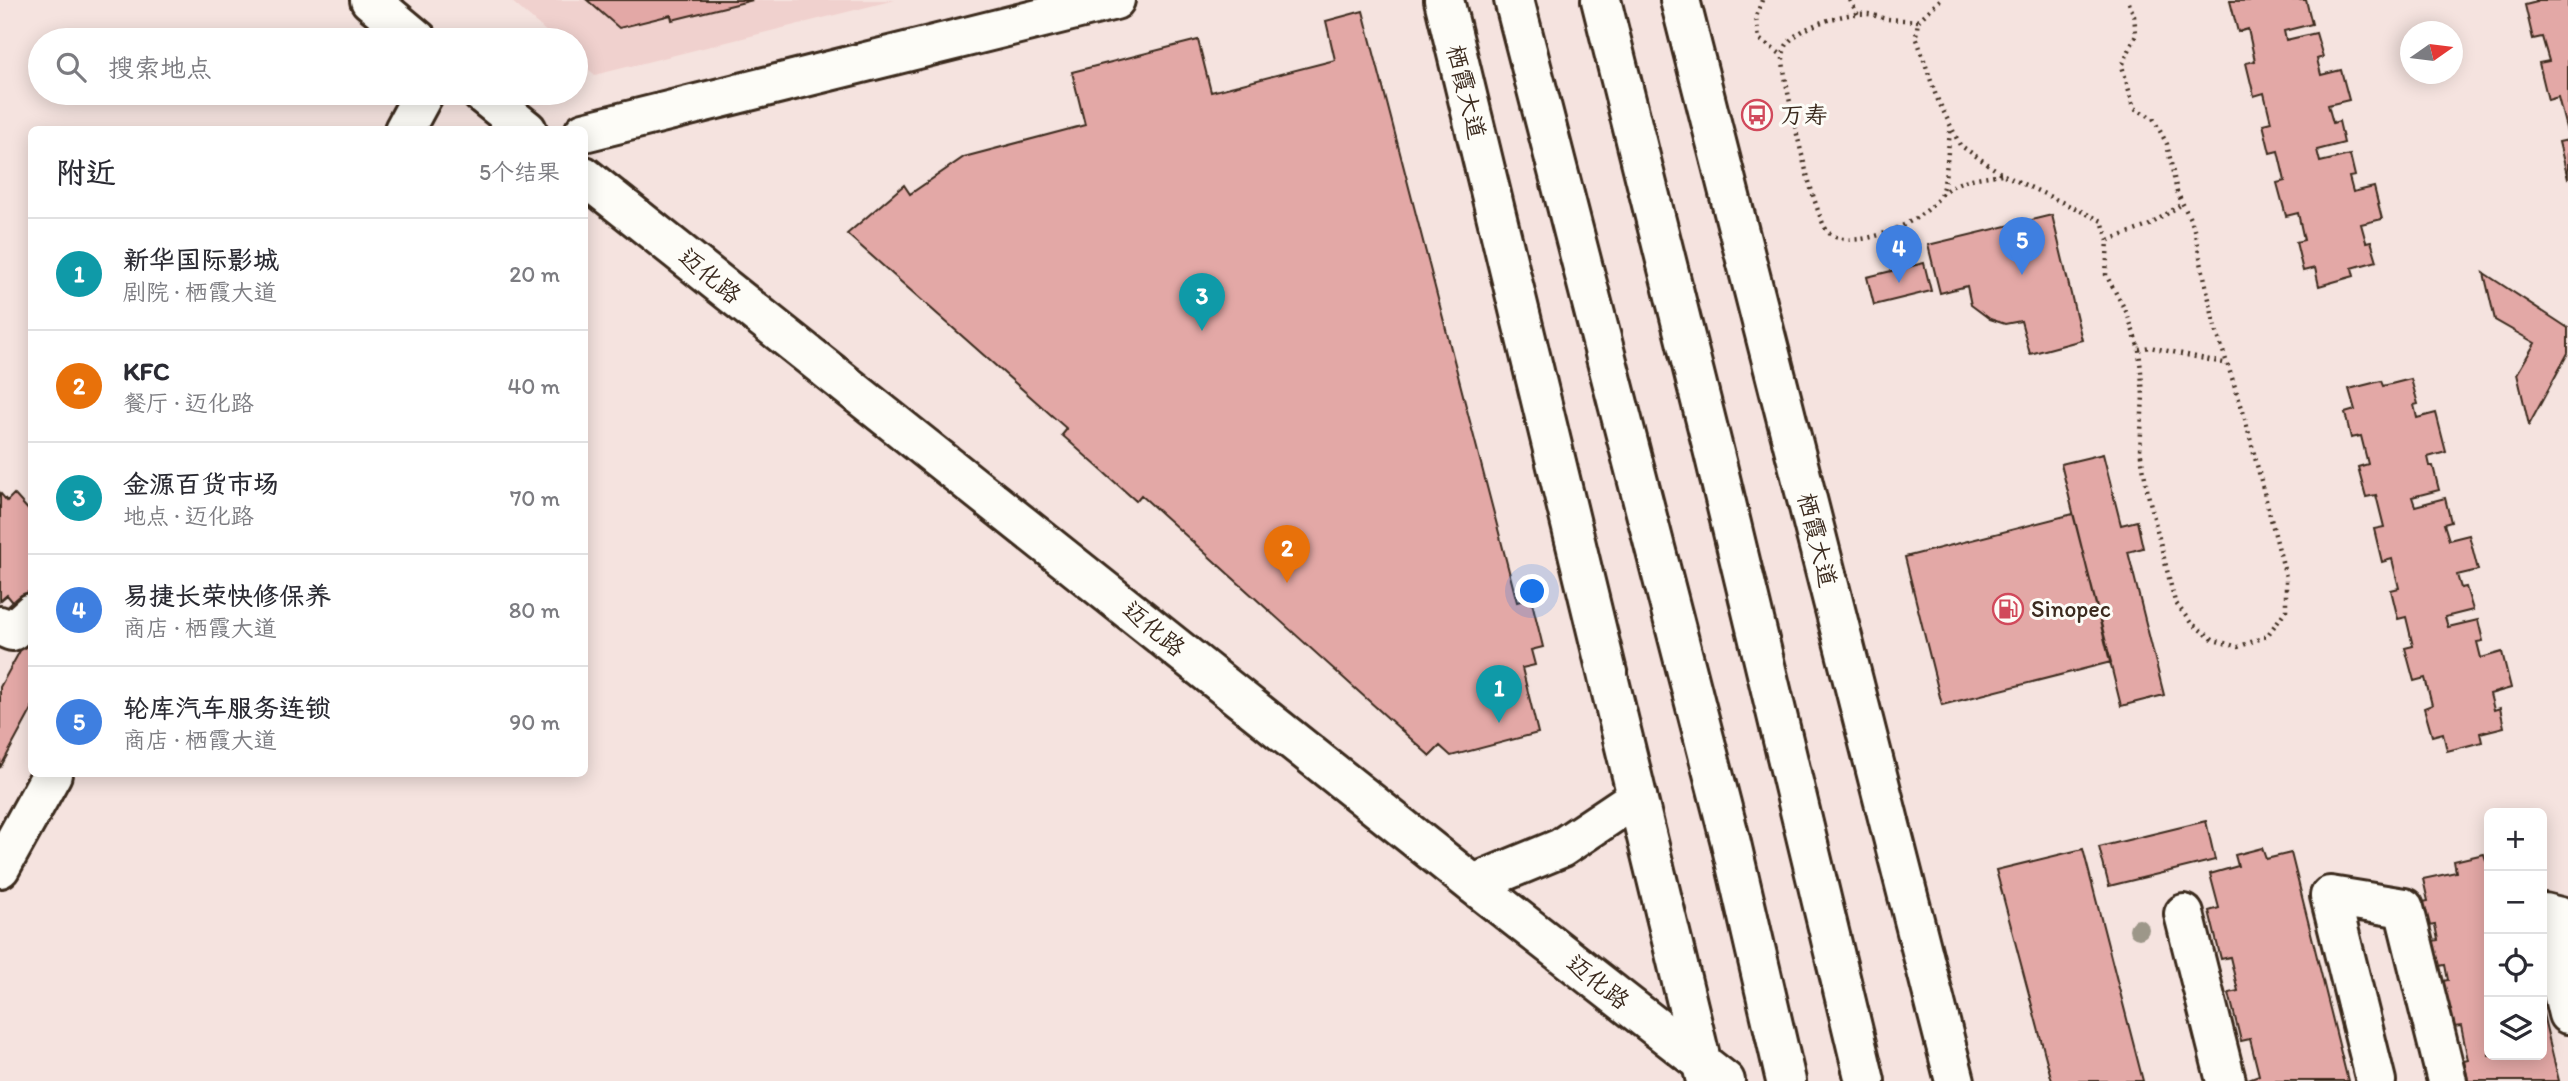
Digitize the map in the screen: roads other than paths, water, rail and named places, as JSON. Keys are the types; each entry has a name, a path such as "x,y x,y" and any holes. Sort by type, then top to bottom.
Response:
{"main road":[{"path":"370,0 404,28"},
{"path":"588,131 1115,0"},
{"name":"栖霞大道","path":"1444,0 1637,797 1711,1075"},
{"path":"1514,0 1726,825 1786,1081"},
{"path":"1601,0 1714,453 1865,1081"},
{"name":"栖霞大道","path":"1680,0 1955,1081"},
{"path":"406,126 418,105"},
{"path":"496,105 522,126"},
{"name":"迈化路","path":"588,179 1711,1075"},
{"path":"0,626 12,631 28,617"},
{"path":"0,868 50,777"},
{"path":"1474,884 1561,848 1637,797"},
{"path":"2375,1081 2330,896 2403,908 2446,1081"},
{"path":"2568,919 2544,913 2568,1014"},
{"path":"2184,914 2226,1081"}],"place":[{"name":"万寿","path":"1757,115"},
{"name":"轮库汽车服务连锁","path":"2022,275"},
{"name":"易捷长荣快修保养","path":"1899,283"},
{"name":"金源百货市场","path":"1202,331"},
{"name":"KFC","path":"1287,583"},
{"name":"Sinopec","path":"2008,609"},
{"name":"新华国际影城","path":"1499,723"}]}
